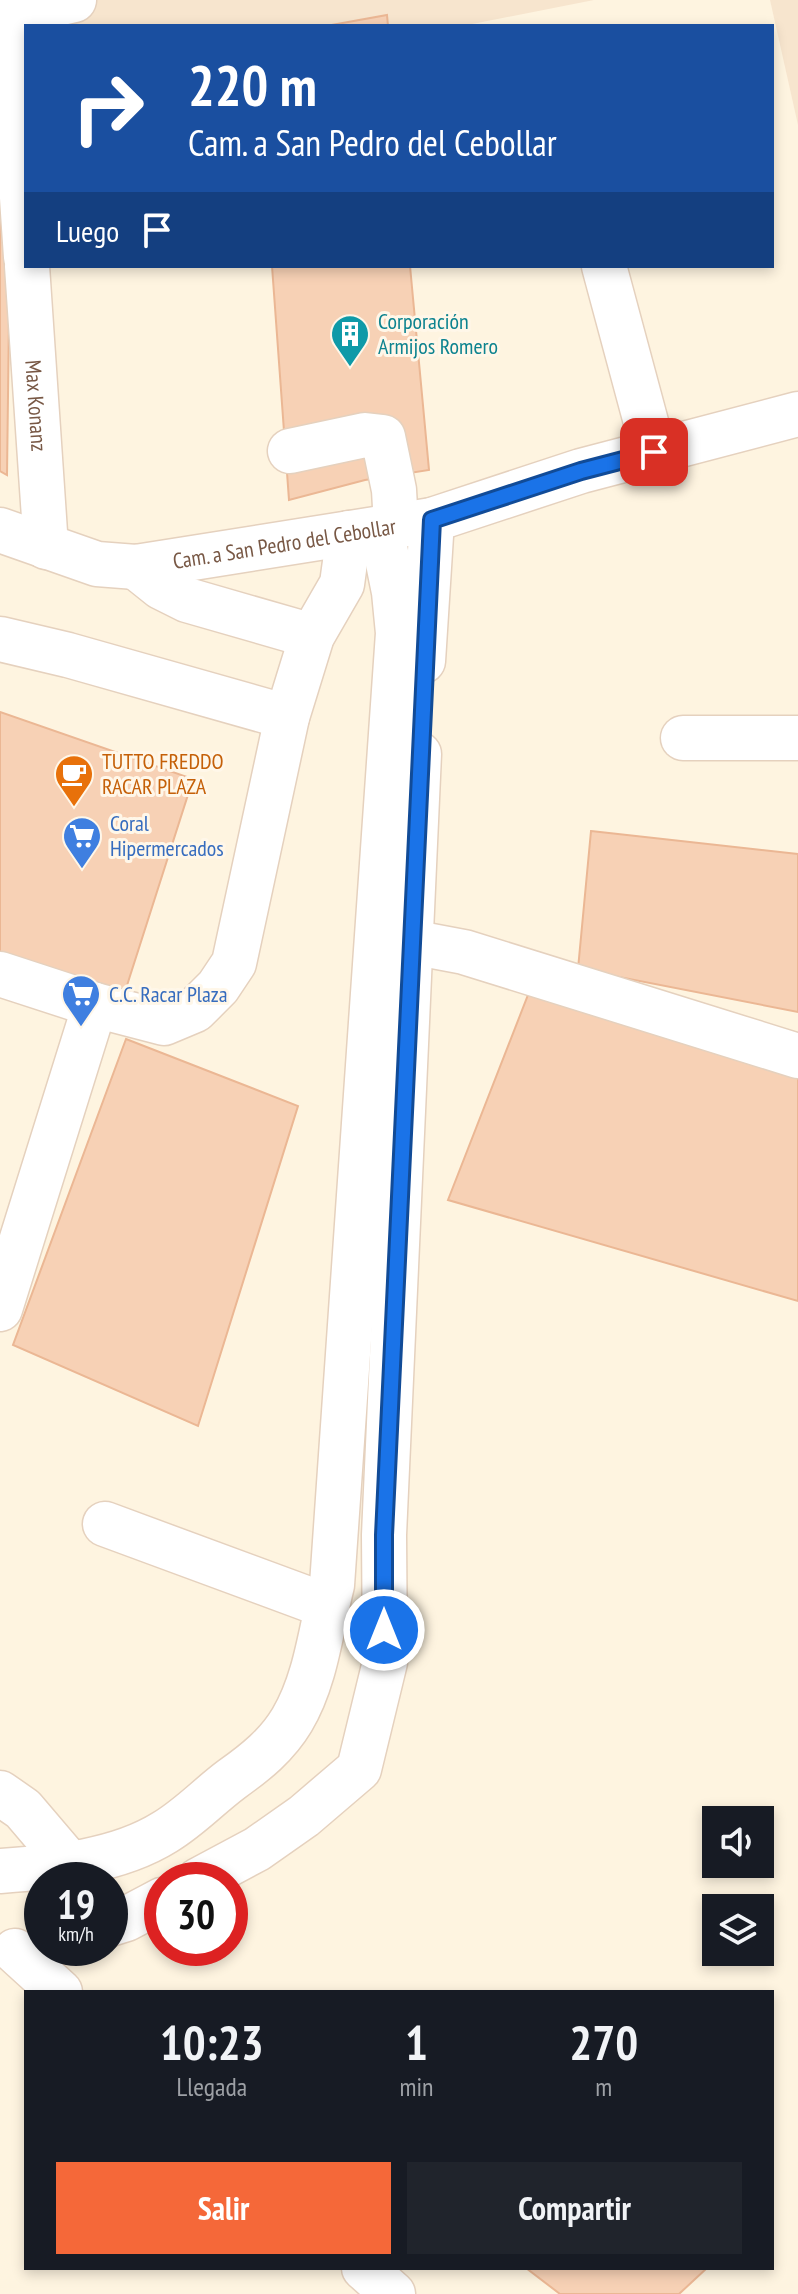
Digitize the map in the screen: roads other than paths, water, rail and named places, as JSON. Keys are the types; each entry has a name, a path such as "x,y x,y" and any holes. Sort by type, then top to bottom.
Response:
{"street":[{"path":"24,227 12,7 74,0"},
{"name":"Max Konanz","path":"27,268 46,547"},
{"path":"605,268 654,452"},
{"name":"Cam. a San Pedro del Cebollar","path":"0,530 97,564 136,567 389,526 798,414"},
{"path":"74,1862 124,1852 165,1833 277,1742 303,1698 332,1585 398,633 390,581 389,526 394,490 383,437 365,435 290,451"},
{"path":"0,974 95,1005 164,1023 195,1010 218,987 234,963 287,717 312,636 342,584 389,526"},
{"path":"233,1862 304,1816 359,1769 385,1662 384,1535 411,942 389,526"},
{"path":"136,567 161,587 187,600 312,636"},
{"path":"0,639 287,717"},
{"path":"683,738 798,738"},
{"path":"411,942 464,952 798,1056"},
{"path":"0,1309 95,1005"},
{"path":"105,1524 327,1606"},
{"path":"0,1793 23,1809 68,1862"},
{"path":"0,1871 24,1868"},
{"path":"19,1947 58,1990"},
{"path":"366,2270 393,2294"}],"place":[{"name":"Corporación Armijos Romero","path":"350,368"},
{"name":"TUTTO FREDDO RACAR PLAZA","path":"74,808"},
{"name":"Coral Hipermercados","path":"82,870"},
{"name":"C.C. Racar Plaza","path":"81,1028"}]}
